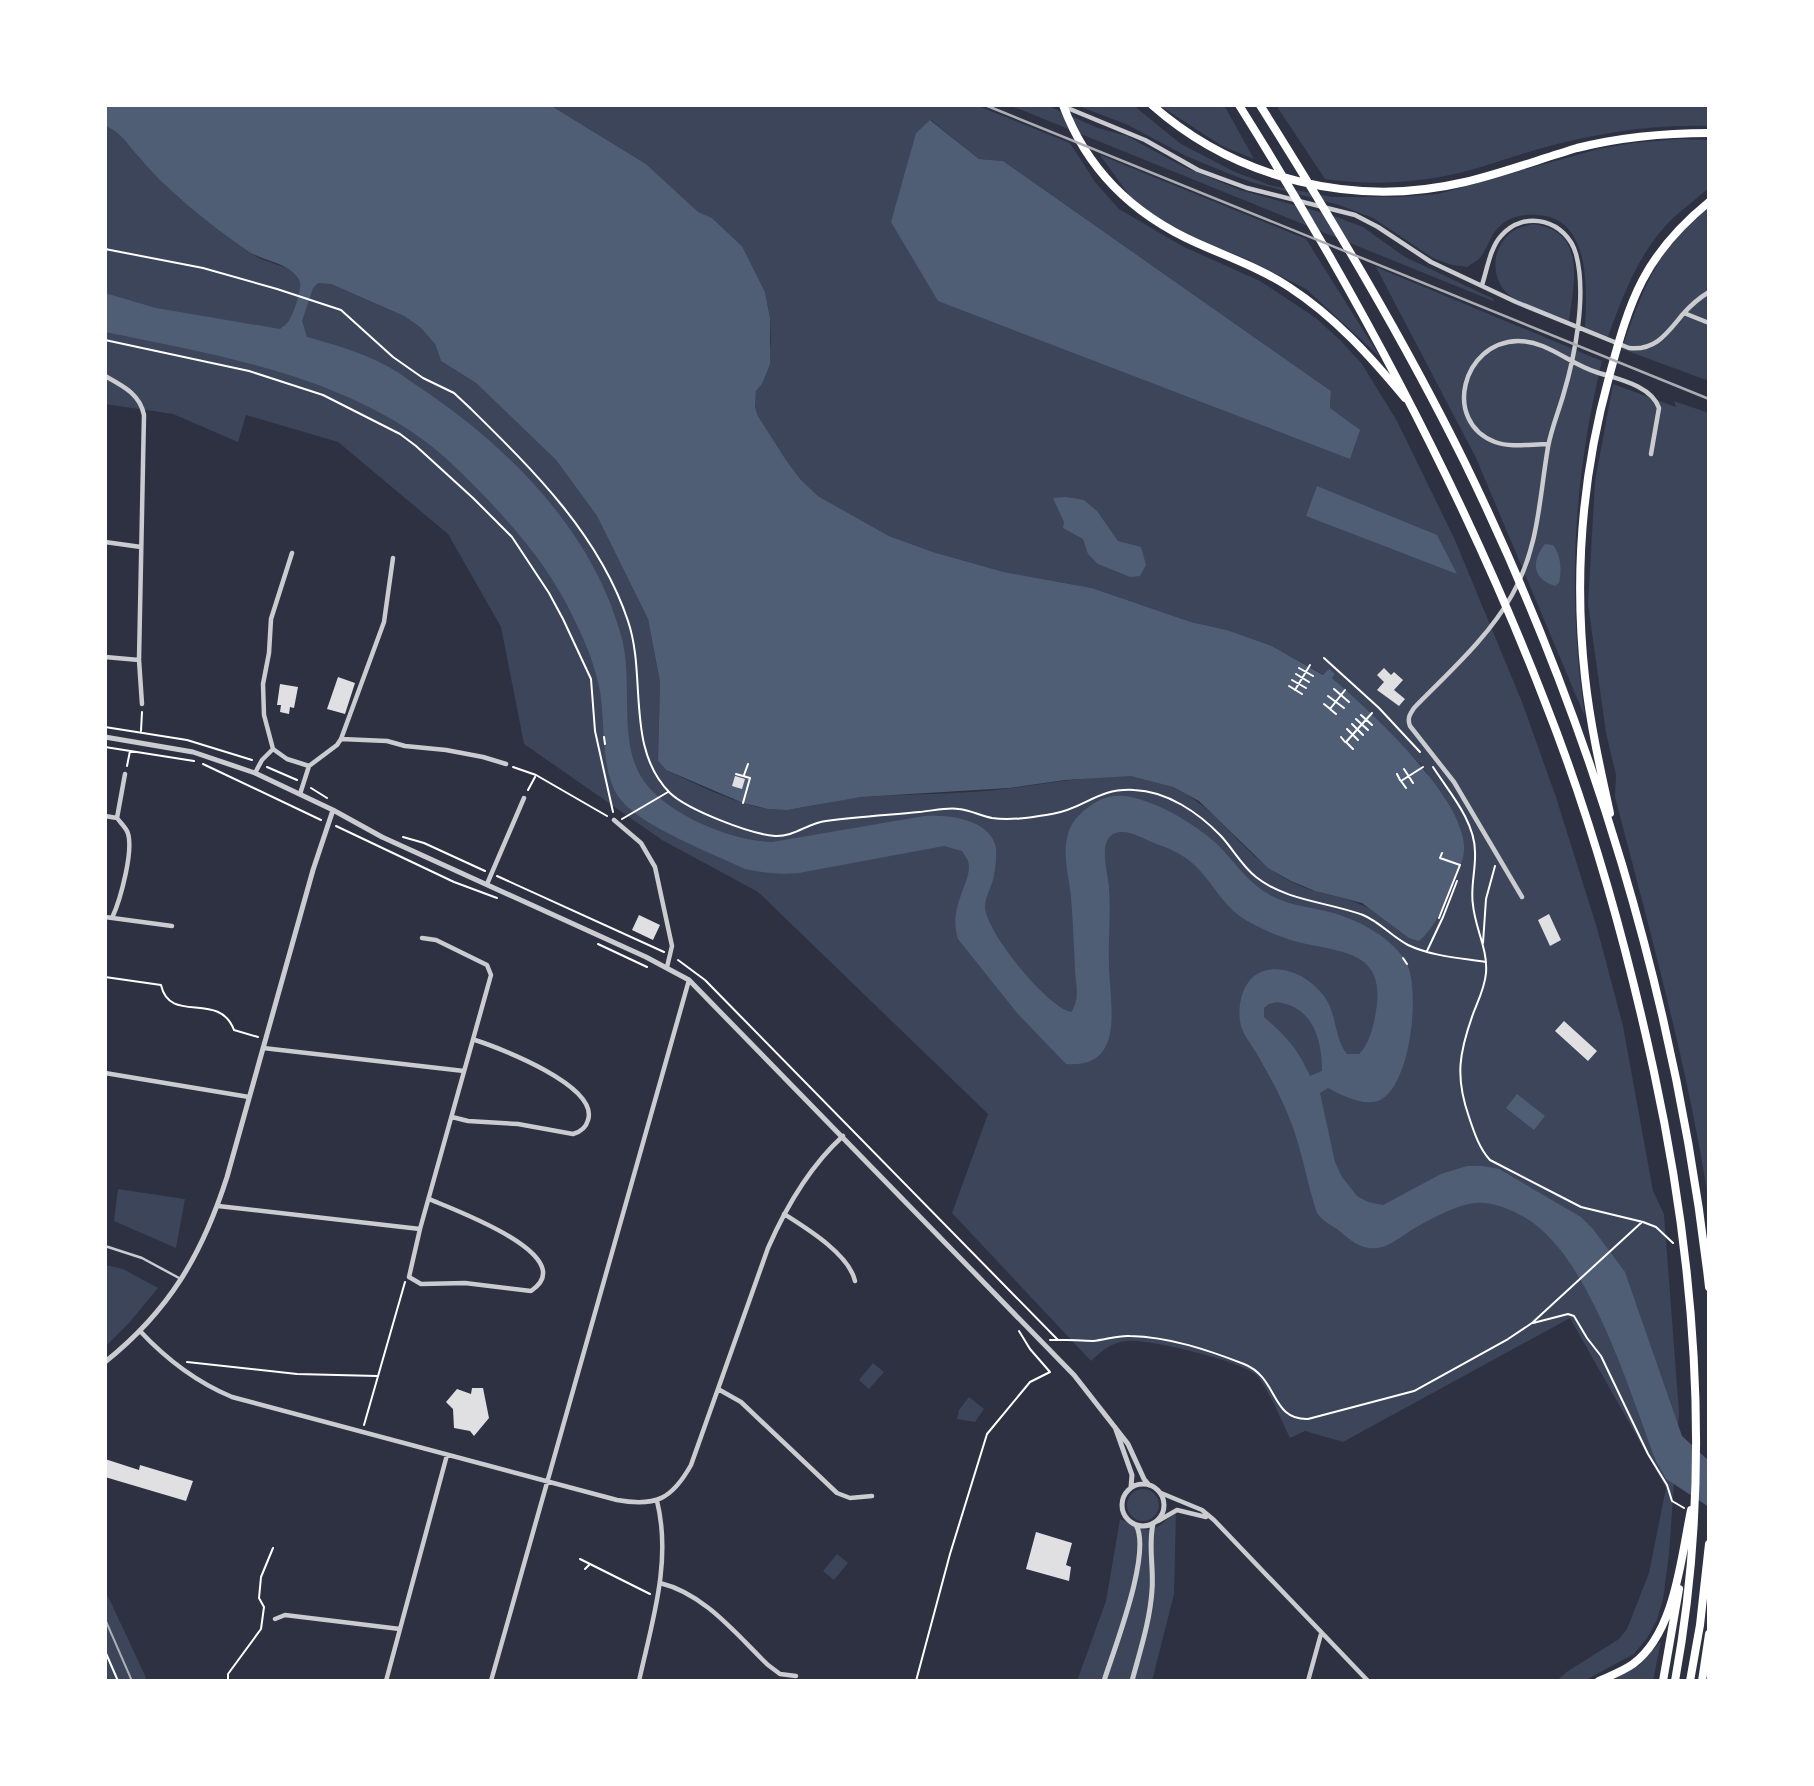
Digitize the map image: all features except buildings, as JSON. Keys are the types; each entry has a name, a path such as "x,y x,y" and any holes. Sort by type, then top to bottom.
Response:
{"highway":[{"path":"1062,105 1075,134 1094,164 1130,203 1163,226 1251,266 1305,298 1355,341 1413,408"},
{"path":"1152,105 1221,153 1266,172 1328,188 1378,192 1415,190 1466,182 1577,148 1620,139 1667,133 1709,133"},
{"path":"1239,105 1336,264 1413,408 1500,591 1562,746 1617,921 1658,1091 1684,1241 1693,1366 1696,1483 1693,1546 1675,1681"},
{"path":"1260,105 1363,272 1464,462 1513,570 1569,710 1616,846 1672,1058 1694,1173 1709,1287"},
{"path":"1616,846 1586,679 1580,603 1586,485 1601,406 1623,324 1644,276 1657,255 1673,234 1709,202"},
{"path":"1599,1681 1633,1664 1657,1639 1668,1615 1696,1483"},
{"path":"1663,1681 1685,1541"},
{"path":"1690,1681 1709,1544"},
{"path":"1702,1681 1709,1634"},
{"path":"1707,1651 1707,1681"}],"street":[{"path":"1062,105 1145,140 1198,170 1247,188 1354,215 1378,227 1431,262 1516,302 1629,348 1642,350 1655,344 1684,313 1709,292"},
{"path":"1482,285 1500,237 1528,221 1544,221 1560,229 1572,243 1579,270 1576,337 1563,397 1548,444 1540,514 1530,555 1517,585 1493,622 1409,715 1410,726 1454,782 1522,897"},
{"path":"1684,313 1709,323"},
{"path":"1548,444 1496,443 1482,434 1471,421 1465,402 1466,383 1477,359 1491,348 1518,341 1546,346 1579,367 1619,380 1650,395 1659,408 1651,453"},
{"path":"105,376 131,391 143,406 139,660 142,704"},
{"path":"105,542 141,547"},
{"path":"292,553 271,619 269,653 263,684 264,715 272,750 286,759 309,766"},
{"path":"300,794 309,766 341,739 381,631 393,558"},
{"path":"105,657 139,660"},
{"path":"105,737 193,752 255,773 334,807 382,837 667,967 689,980 1074,1375 1128,1444 1149,1485 1161,1493 1202,1510 1214,1520 1368,1681"},
{"path":"341,739 387,741 483,757 506,764"},
{"path":"255,773 272,750"},
{"path":"117,818 125,774"},
{"path":"487,884 524,798"},
{"path":"105,1363 159,1311 182,1280 202,1244 218,1206 313,870 334,807"},
{"path":"105,816 117,818 128,832 130,845 119,902 112,918"},
{"path":"614,820 641,843 655,867 671,939 667,967"},
{"path":"105,916 172,926"},
{"path":"422,938 449,946 487,965 491,969 491,975 420,1229 410,1277 421,1284 476,1284 531,1291 539,1286 544,1278 544,1269 537,1257 526,1247 487,1225 429,1199"},
{"path":"491,1681 689,980"},
{"path":"452,1117 468,1121 518,1124 573,1134 579,1132 588,1121 586,1102 575,1091 520,1057 475,1040"},
{"path":"263,1048 464,1071"},
{"path":"105,1073 249,1097"},
{"path":"140,1331 176,1365 200,1382 232,1397 625,1502 657,1501 676,1489 696,1454 768,1248 784,1214 813,1169 843,1136"},
{"path":"218,1206 420,1229"},
{"path":"784,1214 830,1247 853,1272 855,1281"},
{"path":"718,1390 741,1402 836,1493 860,1498 872,1496"},
{"path":"1115,1427 1132,1475 1131,1488"},
{"path":"386,1681 447,1455"},
{"path":"1104,1681 1124,1621 1142,1540 1136,1525 1125,1517 1123,1499 1131,1488 1149,1485"},
{"path":"1132,1681 1150,1611 1153,1577 1151,1542 1155,1522 1163,1513 1161,1493"},
{"path":"639,1681 660,1583 663,1549 657,1501"},
{"path":"1136,1525 1155,1522 1177,1510 1214,1520"},
{"path":"660,1583 678,1588 705,1604 779,1674 796,1676"},
{"path":"275,1619 285,1615 387,1625 400,1629"},
{"path":"1308,1681 1321,1633"}],"lane":[{"path":"105,1246 142,1258 182,1280"}],"path":[{"path":"105,249 203,268 341,310 408,369 454,393 509,447 578,525 600,559 628,620 635,646 640,724 644,746 656,777 669,792 697,809 762,834 779,836 788,835 820,821 958,808 994,818 1025,818 1071,810 1096,795 1115,790 1157,793 1204,821 1221,836 1257,878 1314,902 1367,917 1402,942 1427,952 1486,962"},
{"path":"105,340 249,372 323,395 400,434 474,498 512,537 549,593 591,679 595,731 614,820"},
{"path":"1324,658 1379,708 1425,757"},
{"path":"1295,690 1310,665"},
{"path":"1299,668 1313,676"},
{"path":"1296,674 1309,682"},
{"path":"1292,680 1306,688"},
{"path":"1289,686 1302,694"},
{"path":"1334,689 1349,702"},
{"path":"1330,709 1345,690"},
{"path":"1328,696 1343,708"},
{"path":"141,732 142,704"},
{"path":"1324,704 1336,714"},
{"path":"1346,742 1372,713"},
{"path":"1361,715 1372,725"},
{"path":"1356,719 1368,730"},
{"path":"1352,724 1363,735"},
{"path":"105,727 217,748 304,784 334,807"},
{"path":"1347,729 1358,740"},
{"path":"604,737 605,744"},
{"path":"1340,737 1353,749"},
{"path":"105,747 198,762 454,882 502,901"},
{"path":"125,774 130,750"},
{"path":"1430,763 1464,814 1472,832 1475,852 1472,905 1486,962 1482,992 1459,1060 1459,1078 1465,1106 1481,1149 1490,1160 1581,1207 1643,1222 1656,1227 1670,1241"},
{"path":"506,764 536,775 614,820"},
{"path":"744,776 748,764"},
{"path":"1401,781 1423,768"},
{"path":"1404,769 1413,783"},
{"path":"736,774 750,778 743,803"},
{"path":"1397,774 1406,788"},
{"path":"524,798 536,775"},
{"path":"627,815 669,792"},
{"path":"401,837 424,843 670,955 693,970 1058,1340 1094,1341 1128,1336 1202,1349 1247,1365 1261,1373 1286,1415 1297,1419 1308,1419 1414,1391 1508,1339 1532,1323 1643,1222"},
{"path":"1439,918 1460,865 1440,858 1442,853"},
{"path":"1483,948 1486,899 1498,858"},
{"path":"1427,952 1457,881"},
{"path":"594,942 650,968"},
{"path":"1403,958 1407,964"},
{"path":"105,977 161,985 164,997 173,1005 215,1010 226,1015 234,1030 265,1039"},
{"path":"361,1432 403,1286 410,1277"},
{"path":"1532,1323 1568,1314 1574,1316 1601,1356 1648,1454 1667,1485 1672,1502"},
{"path":"176,1365 189,1362 297,1374 377,1376"},
{"path":"916,1681 950,1554 987,1434 1030,1382 1050,1372"},
{"path":"228,1681 228,1674 261,1629 264,1607 259,1598 261,1577 273,1548"},
{"path":"580,1559 657,1598"},
{"path":"585,1569 590,1564"},
{"path":"105,1651 118,1681"}],"shaded area":[{"path":"105,105 550,105 646,164 698,212 712,218 742,246 765,292 770,318 770,364 762,384 756,391 755,407 786,460 818,496 889,536 933,552 1004,572 1092,588 1191,622 1227,630 1272,646 1323,675 1329,669 1335,674 1332,678 1391,733 1434,782 1461,830 1464,851 1460,866 1437,918 1419,941 1409,938 1362,903 1315,891 1268,868 1199,801 1173,787 1131,776 1065,780 1009,788 861,797 787,810 743,803 666,770 658,761 660,682 648,619 597,516 556,460 476,383 441,361 435,344 420,327 404,316 331,284 318,283 313,288 302,321 307,337 358,353 387,366 455,412 516,465 544,495 568,527 590,561 608,597 621,635 625,652 628,725 633,759 650,789 680,813 737,836 772,842 924,816 944,816 975,823 990,835 996,848 994,876 985,907 995,933 1033,983 1060,1007 1071,1012 1077,992 1066,842 1071,826 1079,815 1104,798 1126,796 1168,811 1208,836 1265,892 1286,902 1347,918 1370,928 1390,943 1405,960 1413,991 1413,1013 1406,1058 1399,1078 1389,1093 1378,1101 1359,1101 1328,1088 1320,1093 1335,1162 1342,1177 1357,1196 1383,1205 1441,1174 1467,1166 1483,1166 1499,1169 1581,1217 1625,1272 1682,1436 1709,1461 1709,1507 1666,1479 1656,1461 1604,1325 1566,1258 1544,1232 1510,1210 1492,1204 1475,1203 1440,1215 1394,1242 1369,1248 1352,1241 1317,1213 1288,1116 1242,1029 1239,1016 1241,999 1250,980 1261,972 1279,969 1296,973 1324,996 1347,1054 1359,1054 1368,1040 1376,1011 1377,990 1374,975 1366,964 1342,952 1294,941 1253,924 1234,911 1198,868 1183,856 1136,835 1115,833 1109,838 1105,853 1110,898 1110,1032 1106,1046 1098,1056 1085,1063 1066,1064 1017,1013 958,939 956,916 969,868 962,851 944,846 799,873 772,873 745,869 678,839 644,820 621,800 614,789 606,759 601,695 596,674 565,601 514,528 445,458 415,434 380,413 305,380 226,358 105,332 105,293 156,308 280,329 292,314 300,282 284,266 252,254 202,217 148,168 119,134 105,126","holes":["1277,1002 1289,1005 1307,1018 1317,1036 1322,1071 1310,1076 1291,1044 1264,1017 1264,1008 1269,1004"]},
{"path":"550,105 976,105 1070,143 1095,182 1119,209 1182,246 1260,281 1316,318 1362,364 1397,421 1455,540 1522,702 1556,797 1597,928 1623,1026 1653,1191 1664,1214 1679,1412 1669,1554 1663,1599 1657,1620 1634,1654 1584,1681 1556,1681 1619,1639 1627,1629 1649,1573 1666,1488 1570,1318 1343,1442 1305,1431 1290,1438 1257,1376 1215,1358 1154,1344 1127,1341 1111,1345 1091,1361 952,1213 988,1114 758,892 662,840 524,744 501,627 448,534 338,442 246,415 238,442 173,414 105,404 105,126 120,135 177,196 247,251 404,316 420,327 435,344 441,361 476,383 556,460 597,516 648,619 660,682 658,761 666,770 731,799 770,809 805,807 864,797 975,792 1090,778 1133,776 1161,783 1202,805 1267,866 1288,880 1367,907 1377,913 1460,826 1423,767 1332,678 1335,674 1324,675 1272,646 1227,630 1191,622 1092,588 1004,572 933,552 889,536 818,496 786,460 758,416 755,406 756,391 762,384 771,342 770,318 765,292 742,246 712,218 698,213 646,164","holes":["931,120 979,159 1003,161 1331,391 1330,408 916,133"]},
{"path":"1009,105 1046,105 1098,128 1127,136 1182,166 1240,190 1334,216 1363,227 1405,257 1494,299 1493,301"},
{"path":"1076,105 1133,105 1181,144 1235,172 1273,186 1333,197 1438,194 1598,149 1679,139 1709,140 1709,188 1671,220 1650,246 1626,290 1608,337 1585,328 1586,294 1582,257 1576,240 1567,227 1553,218 1530,215 1512,218 1497,229 1479,259 1467,267 1452,265 1433,258 1373,218 1339,205 1227,173 1186,156 1128,125"},
{"path":"1159,105 1224,105 1254,159 1222,146"},
{"path":"1276,105 1709,105 1709,126 1621,131 1556,144 1446,176 1412,181 1360,182 1325,179"},
{"path":"930,120 979,159 1003,161 1331,391 1330,408 1360,430 1350,459 938,301 891,222 916,133"},
{"path":"1100,155 1306,239 1380,357 1306,289 1156,218 1132,199"},
{"path":"1709,208 1709,381 1622,349 1636,309 1665,253 1677,236"},
{"path":"1533,224 1550,229 1562,237 1569,247 1574,275 1569,321 1508,294 1498,278 1497,254 1505,238 1522,227"},
{"path":"1376,267 1602,361 1585,450 1576,538 1576,627 1585,717 1476,458"},
{"path":"1613,384 1676,407 1674,401 1709,413 1709,1204 1679,1050 1615,797 1616,775 1606,733 1588,604 1595,481"},
{"path":"1317,486 1437,535 1457,574 1306,516"},
{"path":"1053,498 1084,500 1097,511 1118,541 1141,547 1146,565 1140,576 1130,577 1098,564 1088,554 1083,539 1063,528 1064,522"},
{"path":"1545,544 1553,545 1559,558 1560,578 1555,586 1542,579 1536,569 1537,557"},
{"path":"1517,1094 1545,1116 1534,1130 1506,1108"},
{"path":"118,1189 185,1199 176,1248 114,1221"},
{"path":"105,1265 123,1269 158,1288 105,1347"},
{"path":"873,1363 884,1372 869,1389 859,1380"},
{"path":"969,1397 984,1409 975,1422 957,1419 959,1410"},
{"path":"1143,1489 1154,1494 1159,1505 1154,1516 1143,1521 1132,1516 1127,1505 1132,1494"},
{"path":"1176,1514 1174,1594 1152,1681 1077,1681 1106,1601 1120,1519 1147,1530 1157,1527"},
{"path":"837,1554 848,1563 834,1580 823,1571"},
{"path":"105,1590 143,1671 147,1681 105,1681"},
{"path":"1661,1641 1653,1681 1611,1681 1639,1665"}],"tram line":[{"path":"105,1619 132,1681"}],"railway":[{"path":"985,105 1709,399"}]}
